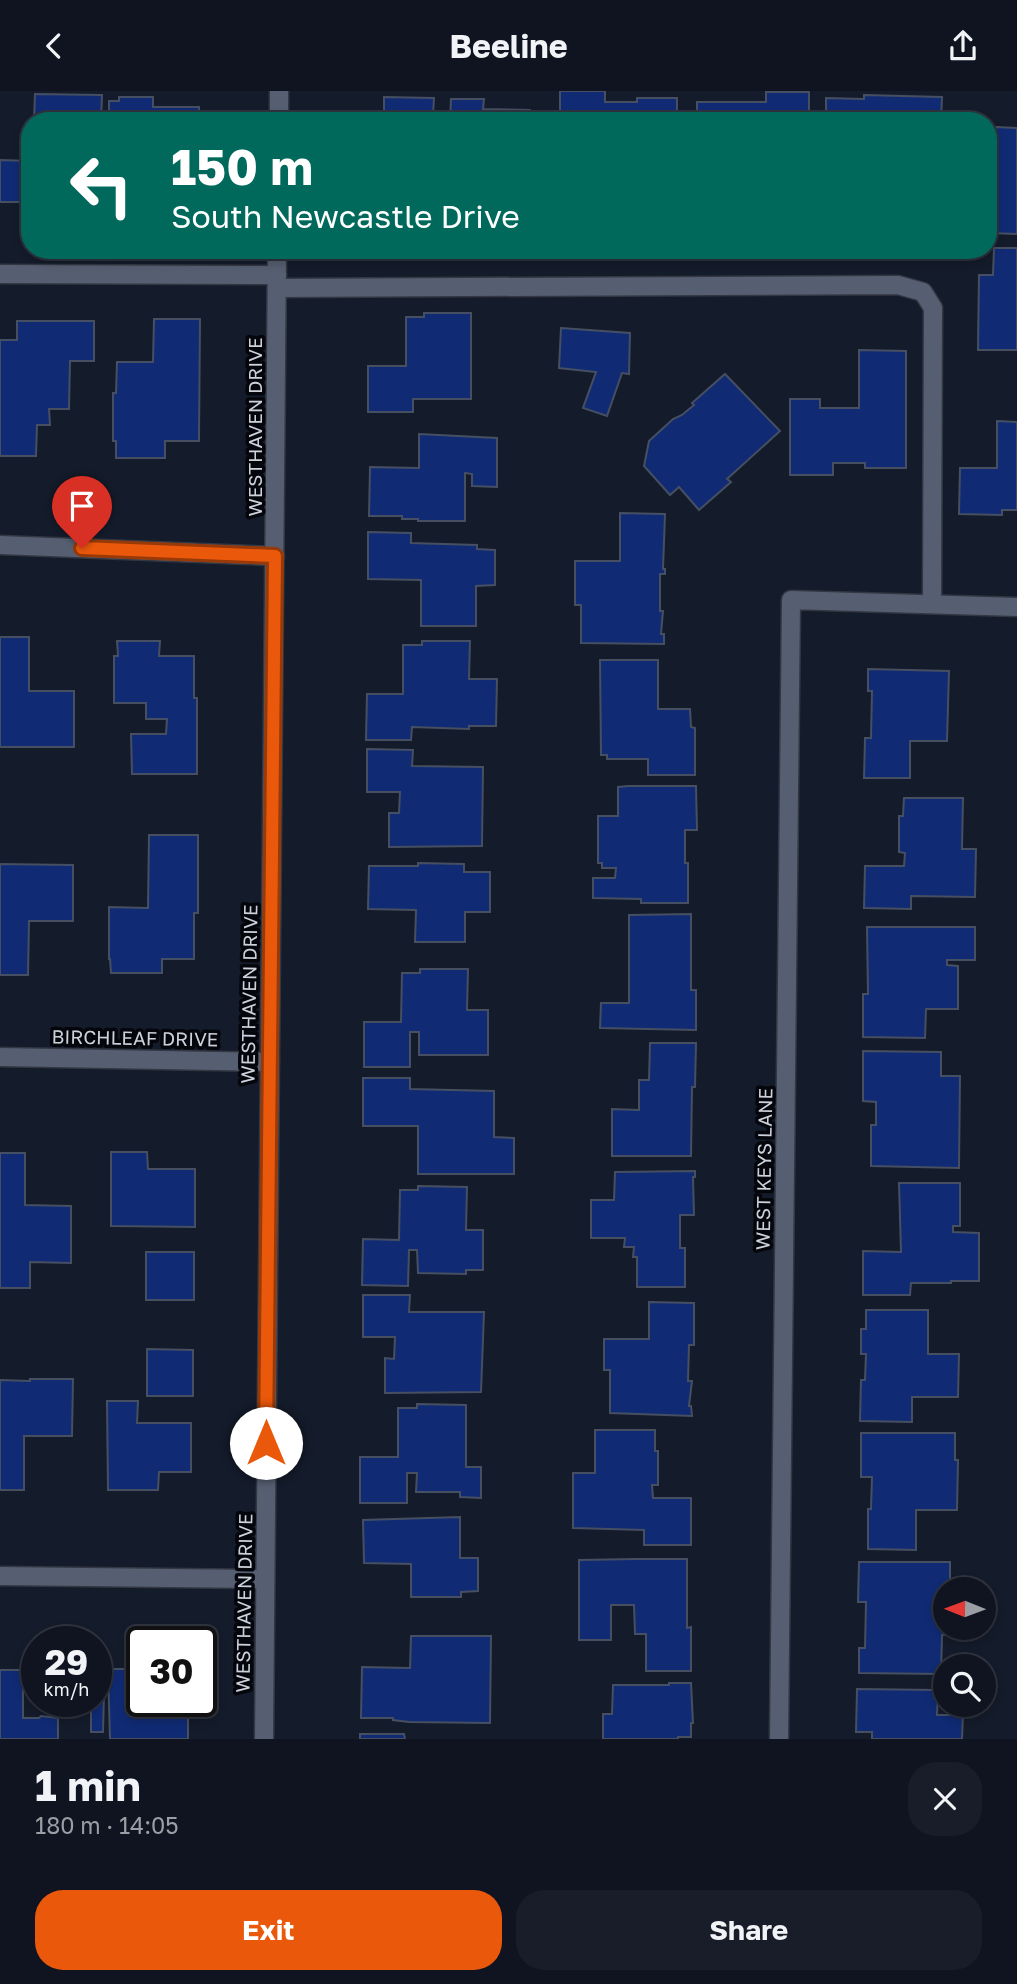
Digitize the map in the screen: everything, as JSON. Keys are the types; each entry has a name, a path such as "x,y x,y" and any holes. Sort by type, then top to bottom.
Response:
{"street":[{"path":"278,112 279,91"},
{"name":"WESTHAVEN DRIVE","path":"264,1739 277,259"},
{"path":"0,274 277,281 898,285 923,292 933,308 932,604 1017,607"},
{"path":"0,545 275,556"},
{"name":"WEST KEYS LANE","path":"779,1739 791,600 932,604"},
{"name":"BIRCHLEAF DRIVE","path":"0,1057 270,1062"},
{"path":"0,1576 265,1579"}],"building":[{"path":"560,91 605,91 605,102 637,102 637,98 677,98 677,112 560,112"},
{"path":"766,92 809,92 809,112 697,112 697,102 766,102"},
{"path":"35,94 102,95 101,112 34,112"},
{"path":"864,95 942,97 941,112 826,112 826,98 864,99"},
{"path":"119,97 153,97 153,107 199,107 199,112 109,112 109,101 119,101"},
{"path":"384,97 434,98 433,112 384,112"},
{"path":"451,99 484,99 483,109 530,110 530,112 450,112"},
{"path":"997,127 1017,128 1017,234 997,233"},
{"path":"0,160 21,161 21,202 0,202"},
{"path":"997,248 1017,248 1017,350 978,350 979,275 993,275"},
{"path":"424,313 471,313 471,399 413,399 413,412 368,412 368,366 406,366 406,317 424,317"},
{"path":"154,319 200,319 199,441 165,441 165,458 116,458 116,441 113,441 113,393 116,393 117,362 153,362"},
{"path":"17,321 94,321 94,361 70,361 69,409 49,409 50,425 37,425 36,456 0,456 0,340 17,340"},
{"path":"561,328 630,333 629,374 622,373 607,416 583,408 596,372 559,368"},
{"path":"859,350 906,351 906,468 865,468 865,463 833,463 833,475 790,475 790,399 820,399 820,408 859,408"},
{"path":"725,374 780,431 727,479 731,482 699,510 679,487 670,495 644,466 649,441 673,419 694,405 692,403"},
{"path":"997,421 1017,422 1017,510 1002,510 1002,515 959,514 960,468 997,468"},
{"path":"419,434 497,438 497,487 472,486 472,474 465,473 465,521 418,521 402,519 402,516 369,516 370,467 419,468"},
{"path":"620,513 665,514 665,574 660,574 660,611 663,611 661,634 664,634 664,644 581,643 581,605 575,605 575,561 620,561"},
{"path":"368,532 411,533 411,543 477,545 477,549 495,550 495,585 476,586 476,626 421,626 421,580 368,579"},
{"path":"0,637 29,637 29,691 74,691 74,747 0,747"},
{"path":"117,641 160,641 159,656 194,656 197,774 132,774 131,734 166,734 167,719 146,719 146,703 114,703 114,656 118,656"},
{"path":"422,641 470,641 469,679 497,679 496,726 469,726 469,729 412,727 411,740 366,740 367,694 403,694 403,645 422,645"},
{"path":"600,660 658,660 658,709 690,709 691,727 695,728 695,775 648,775 648,759 607,759 607,755 601,755"},
{"path":"868,669 949,671 947,741 910,741 910,778 864,778 865,738 871,738 872,691 868,691"},
{"path":"367,749 413,750 412,766 483,767 482,846 389,847 389,813 399,813 400,792 367,792"},
{"path":"696,786 697,830 685,830 688,903 641,903 641,899 593,898 593,878 615,878 616,868 602,868 602,863 598,863 598,816 618,816 618,787"},
{"path":"904,798 963,798 962,849 976,849 975,897 911,896 911,909 864,908 865,866 904,866 905,853 899,852 899,816 903,816"},
{"path":"149,835 198,835 198,913 194,913 194,959 162,959 162,973 111,973 109,907 148,908"},
{"path":"418,863 464,864 464,872 490,872 490,912 465,912 465,942 415,942 416,910 368,909 369,866 418,866"},
{"path":"0,864 73,865 73,921 29,921 28,975 0,975"},
{"path":"691,914 691,990 696,990 696,1030 600,1028 601,1003 629,1003 629,915"},
{"path":"867,927 975,927 975,960 947,960 947,965 958,966 958,1009 926,1009 925,1038 863,1037 863,994 868,994"},
{"path":"420,969 468,969 467,1010 488,1010 488,1055 419,1055 419,1032 410,1032 410,1067 364,1067 364,1022 401,1022 402,973 420,973"},
{"path":"650,1043 696,1043 691,1156 612,1156 612,1109 639,1110 639,1080 649,1080"},
{"path":"863,1051 941,1052 941,1076 960,1076 959,1168 871,1166 871,1125 876,1125 876,1102 863,1101"},
{"path":"363,1078 410,1078 410,1089 494,1091 494,1137 514,1138 514,1174 418,1174 418,1126 363,1126"},
{"path":"111,1152 147,1152 148,1169 195,1169 195,1227 111,1226"},
{"path":"0,1153 25,1153 25,1205 71,1206 71,1263 30,1262 30,1288 0,1288"},
{"path":"695,1171 694,1215 680,1215 680,1248 685,1248 685,1287 637,1287 637,1257 633,1257 634,1247 624,1247 625,1238 591,1238 591,1200 614,1200 615,1172"},
{"path":"899,1183 960,1183 960,1226 953,1226 953,1232 979,1233 979,1281 911,1283 910,1295 863,1295 863,1251 901,1252"},
{"path":"418,1186 467,1187 466,1230 483,1230 483,1270 466,1270 466,1274 418,1273 417,1250 409,1250 408,1286 362,1285 363,1239 399,1240 400,1190 418,1190"},
{"path":"146,1252 194,1252 194,1300 146,1300"},
{"path":"363,1295 410,1295 409,1312 484,1312 481,1392 385,1393 385,1358 394,1359 395,1337 363,1337"},
{"path":"649,1302 694,1303 694,1345 689,1345 688,1381 692,1381 689,1406 692,1416 610,1413 610,1370 604,1370 604,1339 649,1339"},
{"path":"866,1310 928,1310 928,1354 959,1354 958,1397 912,1397 912,1422 860,1421 861,1380 865,1380 866,1354 861,1354 861,1329 866,1329"},
{"path":"147,1349 193,1350 193,1396 147,1396"},
{"path":"73,1379 72,1436 24,1436 24,1490 0,1490 0,1380"},
{"path":"107,1401 138,1401 137,1423 191,1423 191,1472 159,1472 158,1490 108,1490"},
{"path":"417,1404 466,1405 466,1467 481,1467 481,1498 460,1497 460,1492 416,1492 417,1473 407,1473 407,1503 360,1503 360,1457 398,1457 398,1408 417,1408"},
{"path":"595,1430 655,1430 658,1485 652,1485 653,1498 691,1498 691,1545 644,1545 644,1530 573,1528 573,1473 595,1473"},
{"path":"861,1433 955,1433 955,1460 958,1460 957,1510 916,1510 916,1550 868,1549 868,1509 871,1509 872,1477 861,1477"},
{"path":"460,1517 460,1558 478,1558 478,1591 461,1592 461,1597 411,1597 411,1564 364,1563 363,1520"},
{"path":"687,1559 687,1628 691,1627 691,1671 646,1671 646,1634 635,1634 634,1605 611,1605 611,1640 579,1640 579,1560"},
{"path":"859,1562 950,1562 950,1577 933,1577 933,1640 942,1640 942,1654 933,1654 933,1674 859,1673 859,1648 865,1648 866,1602 858,1602"},
{"path":"411,1636 491,1636 490,1723 409,1722 393,1718 361,1718 362,1667 410,1668"},
{"path":"112,1669 126,1669 126,1717 188,1717 188,1739 110,1739"},
{"path":"0,1670 21,1670 21,1717 58,1718 58,1739 0,1739"},
{"path":"691,1683 691,1737 603,1739 603,1714 612,1714 613,1685"},
{"path":"857,1689 933,1690 933,1717 963,1717 962,1739 872,1739 872,1732 856,1732"},
{"path":"91,1717 103,1717 103,1732 91,1732"},
{"path":"360,1734 404,1734 405,1739 360,1739"}],"route":[{"path":"82,548 275,556 266,1443"}]}
